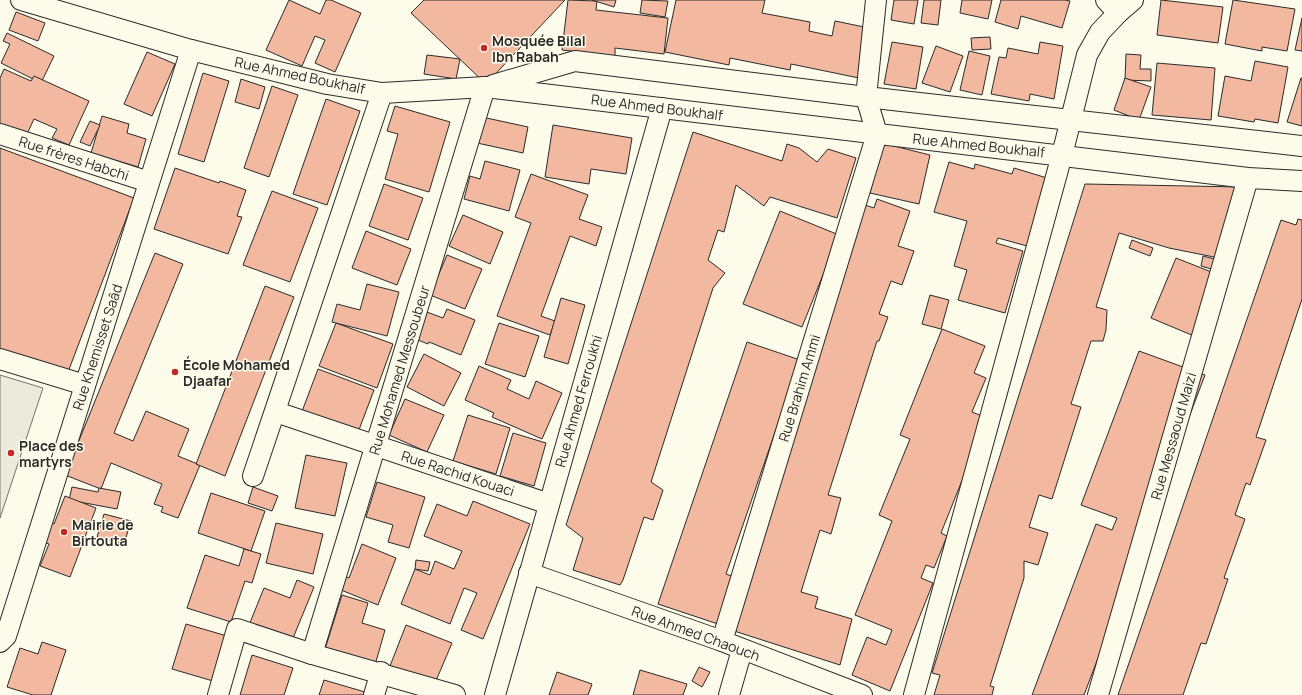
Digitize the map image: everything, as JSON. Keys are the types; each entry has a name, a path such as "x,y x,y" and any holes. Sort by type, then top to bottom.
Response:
{"street":[{"name":"Rue Ahmed Boukhalf","path":"21,0 191,50 327,84 382,93 485,87 1248,178 1302,181"},
{"path":"876,0 866,97 877,134"},
{"path":"914,695 1072,120 1087,55 1112,6 1133,0"},
{"name":"Rue Khemisset Saâd","path":"0,642 6,636 191,50"},
{"path":"485,87 575,61 866,97 1302,146"},
{"name":"Rue Mohamed Messoubeur","path":"312,654 485,87"},
{"path":"253,476 276,412 382,93"},
{"name":"Rue Ahmed Ferroukhi","path":"494,695 662,108"},
{"name":"Rue frères Habchi","path":"0,134 149,182"},
{"name":"Rue Brahim Ammi","path":"722,641 877,134"},
{"name":"Rue Messaoud Maizi","path":"1098,695 1248,178"},
{"path":"0,360 85,385"},
{"name":"Rue Rachid Kouaci","path":"276,412 549,504"},
{"name":"Rue Ahmed Chaouch","path":"529,573 722,641 862,695"},
{"path":"218,695 237,629 312,654 381,672 455,695"},
{"path":"729,695 742,650"},
{"path":"374,695 381,672"}],"shaded area":[{"name":"Place des martyrs","path":"0,375 43,388 0,518"}],"building":[{"path":"289,0 320,14 326,0 331,0 361,13 335,72 315,63 325,40 315,36 302,66 266,50"},
{"name":"Mosquée Bilal Ibn Rabah","path":"424,0 565,0 486,84 411,13"},
{"path":"568,0 597,1 596,10 668,18 664,54 615,48 615,56 562,50"},
{"path":"592,0 616,0 614,7"},
{"path":"642,0 668,1 665,17 640,13"},
{"path":"676,0 765,0 762,13 810,22 809,31 832,36 835,21 869,28 859,78 791,64 790,70 730,58 729,65 665,52"},
{"path":"894,0 918,0 914,24 891,20"},
{"path":"924,0 941,0 938,25 921,23"},
{"path":"962,0 992,0 988,19 960,13"},
{"path":"1001,0 1070,1 1062,28 1021,16 1018,29 995,22"},
{"path":"1161,0 1223,7 1218,43 1157,35"},
{"path":"1233,0 1295,9 1287,51 1262,47 1262,51 1225,44"},
{"path":"16,12 45,23 38,41 9,30"},
{"path":"1302,18 1302,51 1295,50"},
{"path":"7,33 54,56 41,83 1,63 10,44 3,41"},
{"path":"990,37 991,49 972,50 971,38"},
{"path":"892,42 923,47 916,89 884,84"},
{"path":"1040,42 1063,46 1054,99 1030,94 1029,101 991,94 999,57 1006,58 1008,48 1038,54"},
{"path":"936,46 963,56 950,92 922,83"},
{"path":"969,51 990,56 982,95 960,90"},
{"path":"147,52 175,64 152,116 124,104"},
{"path":"1126,54 1141,55 1140,69 1151,69 1151,81 1125,80"},
{"path":"427,55 460,59 456,79 424,74"},
{"path":"1255,61 1288,67 1278,123 1255,119 1254,122 1218,116 1225,76 1251,81"},
{"path":"1157,63 1215,68 1211,120 1152,115"},
{"path":"4,69 31,81 34,76 89,101 69,145 52,138 57,129 34,119 26,136 0,124 0,78"},
{"path":"203,73 229,81 204,162 178,154"},
{"path":"1125,78 1151,87 1139,120 1114,110"},
{"path":"1302,78 1302,126 1287,122"},
{"path":"241,79 265,87 259,109 235,102"},
{"path":"272,86 298,95 269,177 244,168"},
{"path":"326,99 360,111 327,205 293,194"},
{"path":"395,106 450,122 429,192 385,179 398,134 387,131"},
{"path":"102,116 129,124 127,133 146,139 138,167 91,153"},
{"path":"482,117 528,127 523,153 477,143"},
{"path":"90,121 100,125 90,146 80,142"},
{"path":"553,125 632,138 626,174 591,169 589,184 545,177"},
{"path":"693,132 782,161 787,144 799,148 817,162 828,149 856,158 837,218 770,197 764,206 736,185 724,232 718,230 708,260 725,273 713,288 651,482 663,490 653,520 644,517 620,585 573,570 583,538 566,525"},
{"path":"882,143 930,155 919,204 870,193"},
{"path":"0,148 134,198 65,380 0,360"},
{"path":"485,161 520,170 509,211 464,199 470,176 480,179"},
{"path":"949,162 974,169 975,164 1012,174 1014,168 1047,178 1027,246 998,238 996,243 1023,251 1005,313 958,300 967,270 954,266 967,221 934,212"},
{"path":"175,168 219,183 220,181 246,190 237,216 242,217 228,254 154,229"},
{"path":"531,174 588,195 579,219 602,227 596,246 570,236 541,316 555,321 550,335 497,316 531,223 515,217"},
{"path":"384,184 423,198 408,240 369,226"},
{"path":"1085,184 1241,187 1219,258 1169,248 1119,233 1096,307 1107,310 1106,330 1103,341 1091,341 1071,404 1081,407 1052,499 1039,495 1029,527 1048,533 1038,565 1024,561 1024,578 990,686 994,687 992,695 934,695 940,675 932,673"},
{"path":"272,191 318,208 290,282 243,265"},
{"path":"877,199 910,211 898,246 914,251 902,285 891,281 879,314 888,317 879,341 877,341 828,495 841,498 831,534 820,530 801,592 818,597 815,608 852,619 840,665 731,630 862,204 874,208"},
{"path":"780,211 839,235 802,327 743,304"},
{"path":"463,215 503,232 490,264 449,246"},
{"path":"1298,219 1302,220 1302,299 1256,437 1266,440 1250,485 1246,483 1235,515 1245,519 1224,578 1228,579 1206,644 1201,643 1183,695 1118,695 1281,220 1296,225"},
{"path":"366,231 411,249 397,285 352,268"},
{"path":"1132,240 1153,248 1150,256 1129,248"},
{"path":"155,253 183,264 114,433 133,441 146,411 189,429 178,456 200,465 178,518 161,512 163,507 154,504 162,484 111,463 101,489 65,475"},
{"path":"447,255 482,269 465,309 430,295"},
{"path":"1203,256 1218,260 1215,270 1201,266"},
{"path":"1176,258 1219,275 1194,336 1151,318"},
{"path":"367,284 399,292 387,336 332,322 337,304 360,310"},
{"path":"265,286 294,297 225,476 196,464"},
{"path":"930,295 949,300 941,329 922,324"},
{"path":"561,298 585,305 568,364 544,357"},
{"path":"447,309 475,320 461,355 429,342 428,344 413,338 424,311 443,318"},
{"path":"336,323 393,344 377,388 319,366"},
{"path":"499,323 539,336 525,377 485,364"},
{"path":"942,329 985,346 974,373 986,378 972,412 987,418 941,533 947,536 934,568 926,565 921,578 933,583 890,691 852,675 867,637 886,645 892,630 855,615 892,521 879,515 910,439 900,435"},
{"path":"747,342 800,360 726,574 740,579 724,626 658,604"},
{"path":"1139,351 1205,375 1084,695 1032,695 1096,524 1112,530 1117,518 1081,505"},
{"path":"424,354 461,373 444,406 407,387"},
{"path":"479,366 511,380 507,389 529,399 536,381 562,393 542,439 492,417 494,413 465,400"},
{"path":"318,369 374,390 357,435 301,414"},
{"path":"405,399 444,415 427,452 389,435"},
{"path":"468,415 510,428 496,474 453,461"},
{"path":"513,433 546,443 534,486 500,476"},
{"path":"306,455 347,463 335,516 295,508"},
{"path":"377,482 425,497 409,548 388,542 393,525 366,517"},
{"path":"72,487 98,492 99,488 121,492 117,509 69,500"},
{"path":"253,487 278,496 272,511 248,503"},
{"path":"211,493 265,511 251,551 198,533"},
{"name":"Mairie de Birtouta","path":"65,496 96,508 70,577 40,566 49,544 38,540 46,520 54,524"},
{"path":"473,501 530,524 483,639 461,630 477,593 464,588 450,624 401,604 415,569 430,575 435,561 454,569 462,551 424,536 437,504 467,516"},
{"path":"104,514 131,521 124,544 97,537"},
{"path":"276,523 323,534 313,574 266,563"},
{"path":"362,544 396,558 378,605 336,588 342,575 349,578"},
{"path":"244,549 261,554 252,583 245,581 231,622 187,608 205,555 239,566"},
{"path":"416,560 430,562 428,571 415,569"},
{"path":"297,580 314,587 291,643 249,625 264,588 290,598"},
{"path":"342,595 368,603 362,623 385,630 375,665 325,649"},
{"path":"186,624 227,636 213,681 172,669"},
{"path":"406,625 452,643 435,683 390,666"},
{"path":"42,642 66,650 51,695 33,695 7,687 20,648 38,654"},
{"path":"252,655 293,668 284,695 240,695"},
{"path":"699,667 710,672 702,687 692,681"},
{"path":"640,670 687,684 683,695 633,695"},
{"path":"557,672 592,684 588,695 549,695"},
{"path":"324,680 365,692 364,695 319,695"}],"place":[{"name":"Mosquée Bilal Ibn Rabah","path":"484,48"},
{"name":"École Mohamed Djaafar","path":"175,372"},
{"name":"Place des martyrs","path":"11,453"},
{"name":"Mairie de Birtouta","path":"64,532"}]}
